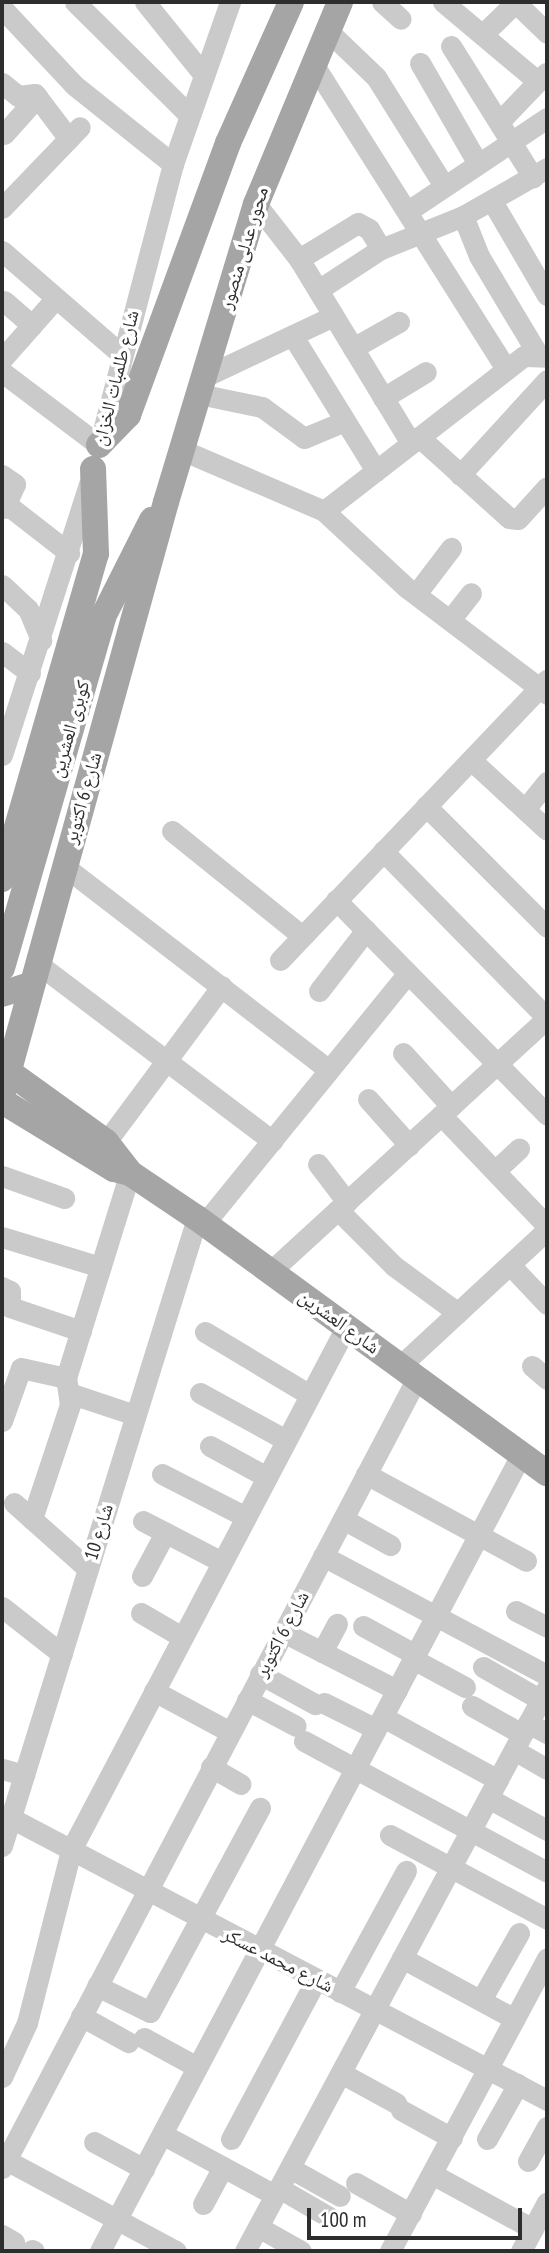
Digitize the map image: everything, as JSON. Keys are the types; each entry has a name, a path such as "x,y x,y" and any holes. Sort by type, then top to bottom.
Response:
{"main road":[{"path":"96,457 128,415 228,143 291,2"},
{"name":"محور عدلى منصور","path":"166,502 256,204 312,62 340,2"},
{"name":"كوبرى العشرين","path":"2,968 96,554 96,457"},
{"name":"كوبرى العشرين","path":"2,879 113,592 166,502"},
{"name":"شارع 6 اكتوبر","path":"4,1078 166,502"},
{"path":"2,994 34,974"},
{"name":"شارع العشرين","path":"4,1078 106,1142 130,1173 271,1271 539,1466"},
{"name":"شارع العشرين","path":"2,1101 114,1169 130,1173"}],"street":[{"path":"75,2 189,116"},
{"path":"145,2 204,75"},
{"name":"شارع طلمبات الخزان","path":"2,755 69,553 173,164 230,2"},
{"path":"382,2 401,19"},
{"path":"443,2 478,36 515,2 547,33"},
{"path":"2,8 74,85 173,164"},
{"path":"327,30 376,77 444,186"},
{"path":"484,33 542,76 499,122"},
{"path":"318,289 381,249 419,229 463,216 540,172 511,141 452,46"},
{"path":"312,62 506,369"},
{"path":"420,63 477,162"},
{"path":"2,84 18,96 30,92 74,133 2,208"},
{"path":"4,135 37,97"},
{"path":"408,211 477,162 547,118"},
{"path":"492,201 547,295"},
{"path":"256,204 299,258 383,398 415,440 512,519 547,487"},
{"path":"324,511 506,369 542,355 479,256 463,216"},
{"path":"299,258 358,223 369,229 381,249"},
{"path":"2,251 122,355"},
{"path":"2,359 55,299"},
{"path":"4,301 32,325"},
{"path":"202,385 333,316"},
{"path":"353,348 399,322"},
{"path":"294,338 376,471"},
{"path":"2,372 96,457"},
{"path":"383,398 426,372"},
{"path":"460,475 547,380"},
{"path":"202,385 262,407 304,438 345,422"},
{"path":"183,450 324,511 416,594 545,687 426,806 279,960"},
{"path":"2,475 15,484 3,507 69,553"},
{"path":"416,594 451,548"},
{"path":"2,585 28,608 41,640"},
{"path":"450,620 471,593"},
{"path":"2,652 30,673"},
{"path":"471,760 547,831"},
{"path":"525,809 547,782"},
{"path":"426,806 547,927"},
{"path":"172,831 302,936"},
{"path":"271,1271 546,1021 383,851"},
{"path":"64,866 329,1070"},
{"path":"337,900 547,1115"},
{"path":"319,991 366,930"},
{"path":"200,1221 272,1141 408,973"},
{"path":"34,974 168,1060 272,1141"},
{"path":"106,1142 222,986"},
{"path":"403,1053 495,1171 547,1228"},
{"path":"368,1099 409,1144"},
{"path":"495,1171 519,1149"},
{"path":"318,1164 343,1206 394,1266 458,1313"},
{"path":"32,1519 70,1405 67,1385 80,1331 130,1173"},
{"path":"2,1176 64,1198"},
{"name":"شارع 10","path":"2,1846 135,1415 200,1221"},
{"name":"شارع 6 اكتوبر","path":"4,2164 11,2129 81,2016 323,1556 366,1474 408,1372 458,1313 547,1228"},
{"path":"2,1237 101,1267"},
{"path":"510,1265 547,1304"},
{"path":"2,1287 10,1292 10,1307 80,1331"},
{"path":"2,2077 27,2023 71,1850 346,1327"},
{"path":"205,1332 310,1395"},
{"path":"2,1421 21,1368 135,1415"},
{"path":"200,1392 286,1440"},
{"path":"210,1446 267,1477"},
{"path":"100,2251 479,1535 539,1466"},
{"path":"162,1474 246,1517"},
{"path":"366,1474 526,1561"},
{"path":"14,1503 88,1569"},
{"path":"342,1519 390,1545"},
{"path":"144,1521 222,1562"},
{"path":"142,1576 165,1533"},
{"path":"323,1556 547,1675"},
{"path":"2,1607 62,1654"},
{"path":"516,1611 547,1627"},
{"path":"141,1613 182,1637"},
{"path":"322,1652 337,1624"},
{"path":"363,1626 414,1657 468,1697 528,1735 547,1769"},
{"path":"283,1632 397,1690"},
{"path":"245,2251 493,1789 528,1735 544,1694 483,1667"},
{"path":"260,1674 320,1703 379,1723 493,1789 547,1830"},
{"path":"155,1691 230,1732"},
{"path":"247,1700 356,1768 547,1872"},
{"path":"211,1767 240,1784"},
{"path":"2,1769 24,1775"},
{"path":"97,1986 150,2012 260,1808"},
{"name":"شارع محمد عسكر","path":"11,1818 259,1951 547,2100"},
{"path":"390,1835 547,1919"},
{"path":"340,1992 405,1871"},
{"path":"481,2000 519,1933"},
{"path":"402,1958 515,2018"},
{"path":"390,2251 547,1958"},
{"path":"231,2139 316,1980"},
{"path":"81,2016 197,2067"},
{"path":"341,2073 452,2138"},
{"path":"487,2138 517,2084"},
{"path":"528,2161 547,2127"},
{"path":"162,2134 223,2167 329,2217"},
{"path":"94,2142 144,2169"},
{"path":"4,2164 176,2251"},
{"path":"203,2204 223,2167"},
{"path":"290,2168 411,2214"},
{"path":"432,2174 533,2229"},
{"path":"521,2251 547,2202"},
{"path":"258,2227 301,2251"}]}
